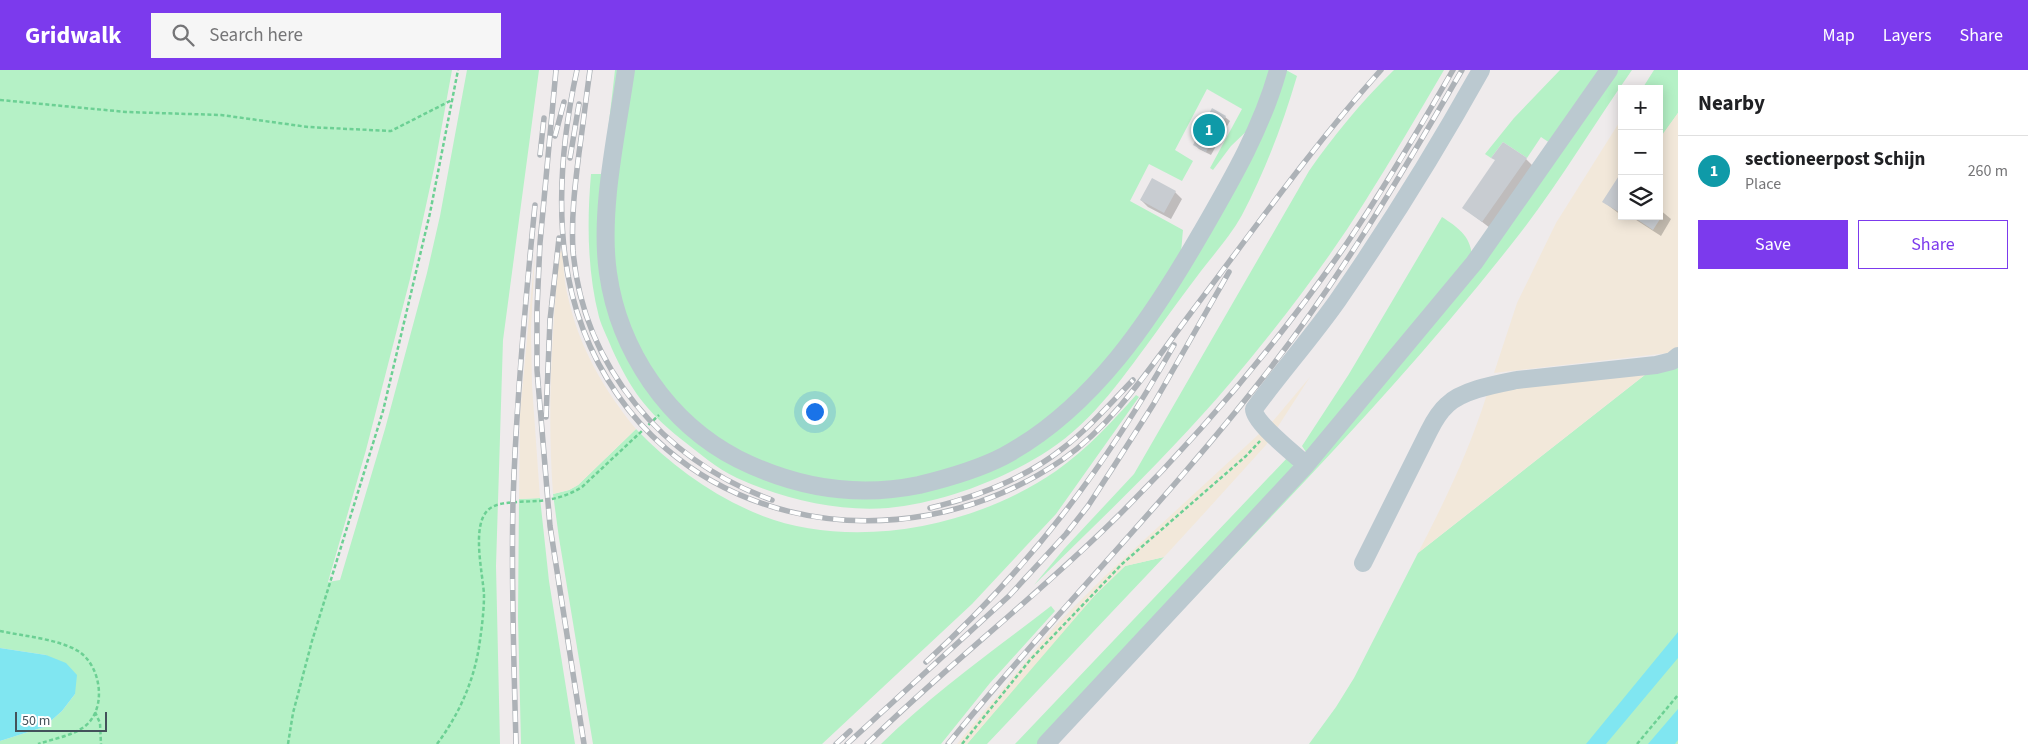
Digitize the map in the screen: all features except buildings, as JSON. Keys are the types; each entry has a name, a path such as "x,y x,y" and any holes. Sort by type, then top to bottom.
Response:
{"lane":[{"path":"626,70 605,239 608,273 615,305 641,368 655,390 669,405 703,437 732,456 775,476 805,484 835,489 891,490 952,477 1006,455 1059,418 1110,367 1167,291 1247,150 1259,126 1278,70"},
{"path":"1306,465 1270,432 1254,414 1254,409 1310,339 1338,299 1395,213 1481,70"},
{"path":"1046,744 1306,465 1474,263 1609,70"},
{"path":"1363,563 1429,430 1437,416 1456,398 1517,380 1656,365 1672,361 1678,356"}],"path":[{"path":"288,744 293,713 312,641 385,402 430,213 458,70"},
{"path":"0,100 126,112 221,115 308,127 391,131 453,100"},
{"path":"436,744 450,727 464,700 471,683 480,642 484,597 480,556 480,529 486,511 494,505 548,500 571,494 582,487 669,405"},
{"path":"962,744 1030,660 1122,564 1246,456 1270,432"},
{"path":"0,631 62,644 78,651 91,663 98,678 99,695 95,712 86,726 73,733 38,744"},
{"path":"1637,744 1678,695"},
{"path":"95,712 100,723 101,744"}],"green space":[{"path":"0,70 452,70 435,164 410,279 366,450 328,582 340,580 385,429 427,273 440,216 467,70 539,70 503,340 496,566 500,744 0,744 0,741 44,727 62,711 75,694 46,655 0,648"},
{"path":"615,70 1272,70 1259,113 1253,125 1231,146 1213,170 1210,168 1242,109 1207,89 1175,150 1193,161 1182,181 1149,164 1130,201 1183,230 1181,250 1176,264 1129,333 1087,382 1042,423 1008,446 973,464 946,472 910,479 874,482 837,481 801,475 766,465 733,450 703,430 676,405 657,381 642,357 619,302 609,310 634,365 653,394 703,443 733,463 790,485 843,494 875,495 931,487 959,480 988,469 1034,444 1093,390 1121,358 1172,291 1244,164 1265,122 1282,70 1297,76 1273,147 1238,222 1095,411 1049,450 1032,461 993,480 930,501 869,509 830,506 792,498 729,474 681,439 648,409 626,376 599,317 592,281 589,246 591,174 603,174"},
{"path":"1394,70 1444,70 1334,249 1267,339 1208,409 1135,486 1034,585 1064,549 1134,474 1309,171 1349,119"},
{"path":"1560,70 1602,70 1550,143 1541,137 1527,158 1503,142 1491,158 1485,154 1514,118"},
{"path":"1617,70 1632,70 1622,85 1618,85 1618,91 1545,200 1476,289 1355,428 1186,606 1311,467"},
{"path":"1654,70 1678,70 1678,113 1663,135 1663,85 1645,85"},
{"path":"1442,217 1458,228 1466,237 1472,255 1308,455 1302,446 1349,374"},
{"path":"1678,365 1678,744 1309,744 1354,678 1418,553 1646,374"},
{"path":"1136,395 1139,397 1056,514 972,604 822,744 593,744 553,494 569,490 578,485 636,429 662,454 690,476 720,496 753,512 790,524 828,531 869,532 909,528 949,520 987,507 1023,491 1056,471 1078,454 1108,426"},
{"path":"1289,456 1293,464 1292,472 1173,596 1037,744 1015,744"},
{"path":"540,498 549,581 575,744 521,744 518,617 519,499"},
{"path":"1164,557 987,744 967,744 1054,641 1095,595 1125,566"},
{"path":"1051,606 1055,611 990,683 941,744 881,744 943,689"}],"sand":[{"path":"1678,113 1678,349 1668,353 1494,373 1517,303 1556,223 1618,124 1618,220 1663,220 1663,134"},
{"path":"562,251 568,297 586,350 613,399 636,429 578,485 569,490 553,494 550,433 551,373 559,252"},
{"path":"535,252 531,329 532,385 540,498 519,499 520,414"},
{"path":"1646,374 1418,553 1456,475 1473,435 1487,394 1509,388"},
{"path":"1310,377 1266,445 1164,557 1125,566 1095,595 967,744 957,744 1056,625 1105,576 1273,421"}],"water":[{"path":"1678,632 1678,658 1606,744 1586,744"},
{"path":"0,648 46,655 66,663 77,675 75,694 62,711 44,727 0,741"},
{"path":"1678,709 1678,740 1675,744 1648,744"}],"railway":[{"path":"556,70 540,243 537,370 550,526 584,744"},
{"path":"577,70 566,134 563,167 563,234 566,266 573,298 583,329 618,396 666,449 723,487 788,511 857,521 927,515 997,495 1062,460 1081,445 1099,429 1131,393 1259,221 1331,129 1381,70"},
{"path":"590,70 575,189 573,251 580,293 593,333 612,370 636,404 664,435 697,461 733,483 772,500"},
{"path":"867,744 929,686 1090,543 1152,482 1211,417 1268,349 1347,243 1402,158 1453,70"},
{"path":"948,744 1026,651 1188,469 1265,375 1319,302 1369,226 1462,70"},
{"path":"555,136 564,102"},
{"path":"570,158 579,104"},
{"path":"540,155 544,118"},
{"path":"516,744 513,502 521,354 535,205"},
{"path":"546,417 550,320 559,238"},
{"path":"847,744 1009,596 1066,534 1088,506 1153,405 1229,272"},
{"path":"926,662 999,589 1063,514 1120,433 1174,345"},
{"path":"930,508 999,486 1047,460 1081,433 1133,380"},
{"path":"836,744 850,731"}],"place":[{"name":"sectioneerpost Schijn","path":"1209,130"}]}
